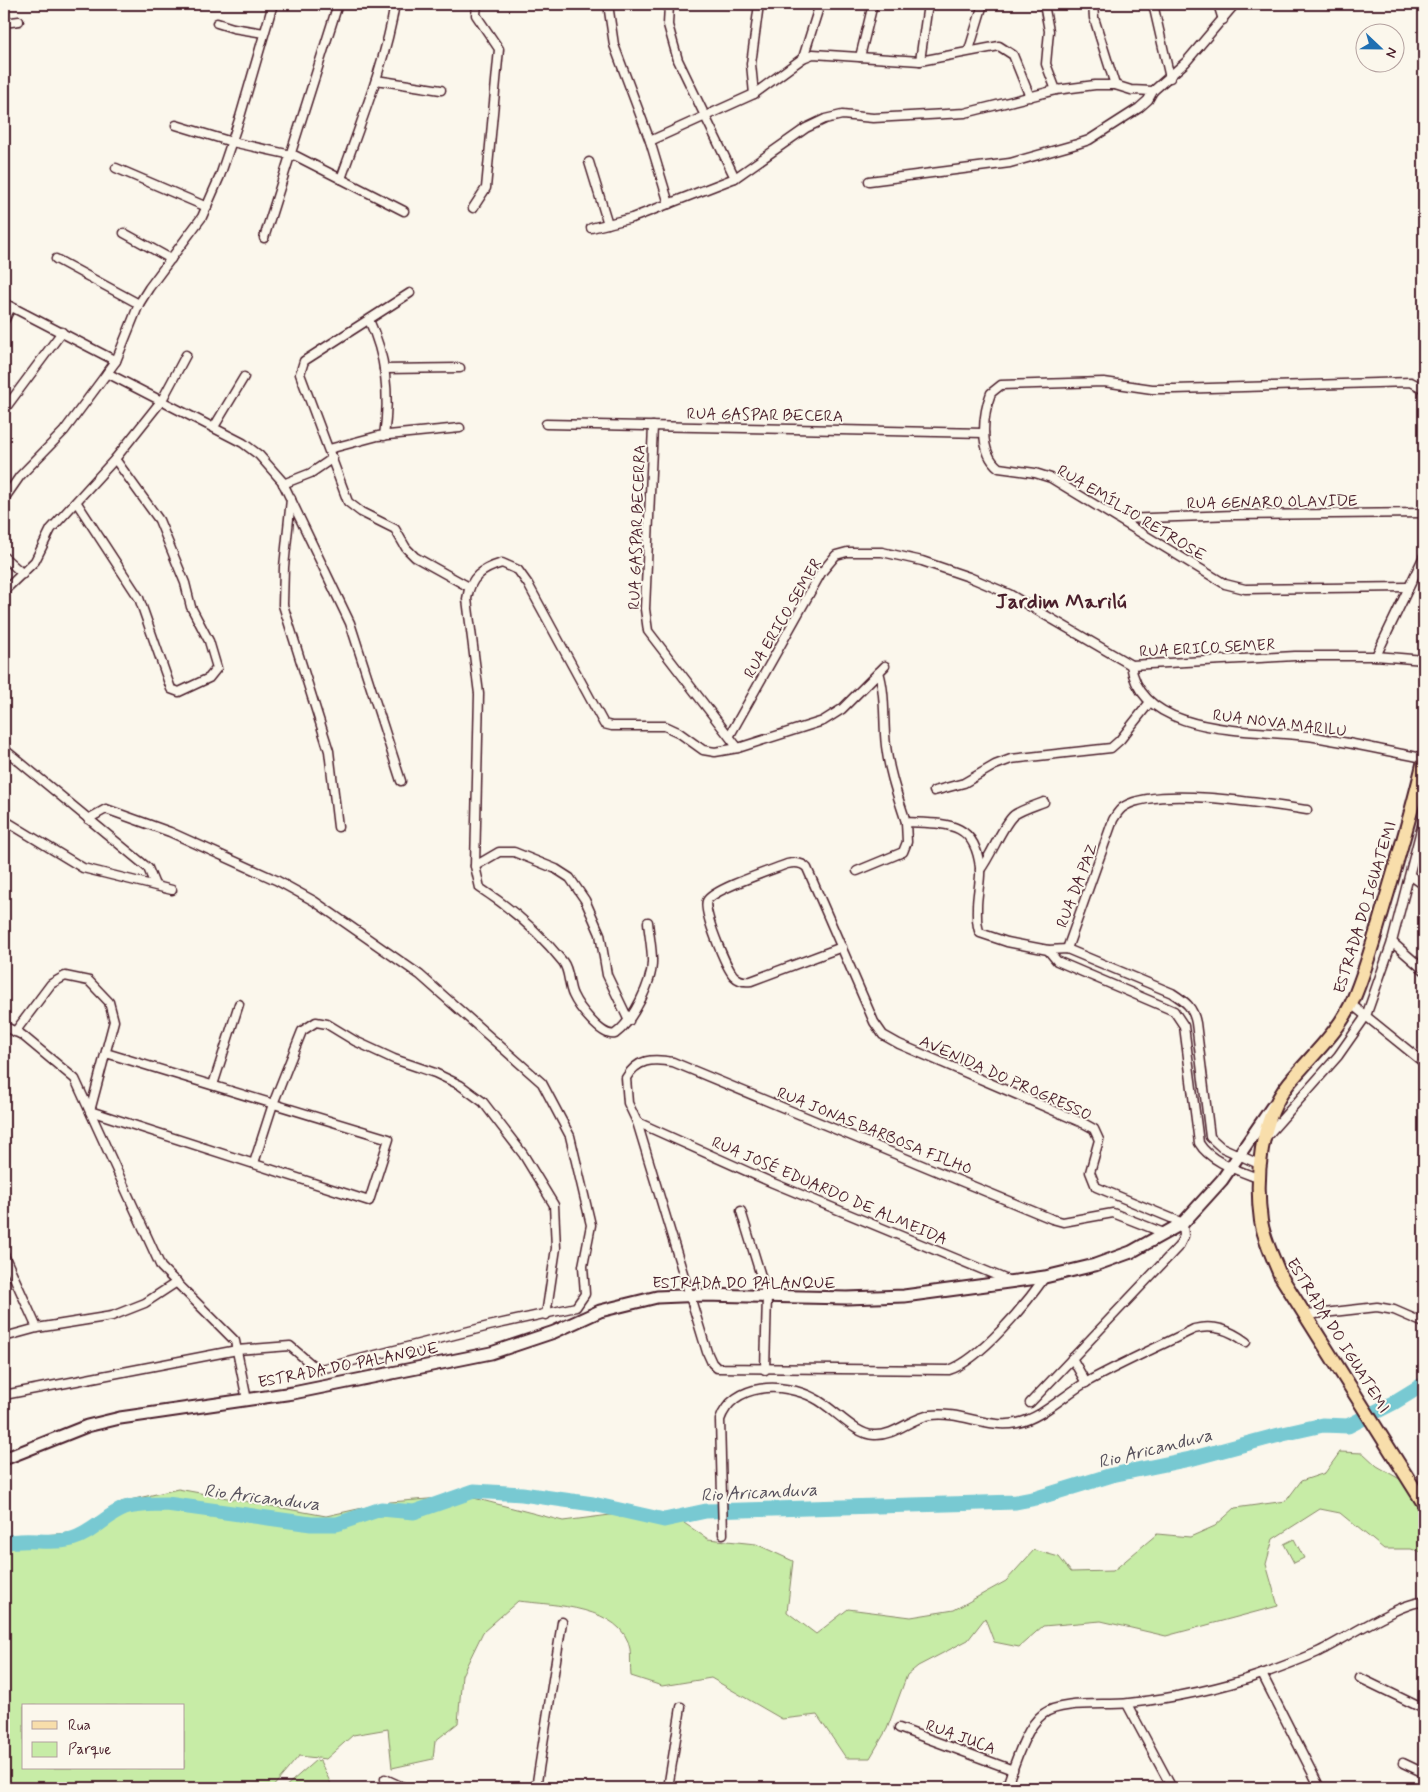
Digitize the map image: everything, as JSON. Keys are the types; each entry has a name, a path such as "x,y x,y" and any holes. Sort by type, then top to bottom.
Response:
{"main road":[{"name":"ESTRADA DO IGUATEMI","path":"1424,759 1378,926 1351,1004 1336,1029 1280,1095 1265,1138 1260,1179 1261,1222 1267,1243 1280,1274 1364,1405 1424,1504"}],"street":[{"path":"4,498 20,476 64,431 108,373 116,361 139,304 207,207 232,142 273,4"},
{"path":"264,238 338,4"},
{"path":"341,179 376,80 390,34 395,4"},
{"path":"474,208 486,188 500,49 476,15 477,4"},
{"path":"608,4 614,45 650,141 669,204"},
{"path":"670,4 668,25 672,45 735,178"},
{"path":"754,94 751,64 759,4"},
{"path":"803,58 820,4"},
{"path":"860,57 873,4"},
{"path":"920,60 928,4"},
{"path":"969,50 983,4"},
{"path":"1044,4 1049,31 1046,64 1056,90"},
{"path":"1093,4 1094,18 1115,85"},
{"path":"1153,4 1170,78"},
{"path":"1218,4 1223,20"},
{"path":"869,181 1010,163 1089,140 1139,108 1148,100 1153,91 1170,78 1223,20 1235,4"},
{"path":"4,23 19,21"},
{"path":"217,23 233,28 264,33"},
{"path":"650,141 754,94 803,58 817,53 920,60 999,46 1013,55 1030,97"},
{"path":"376,80 441,90"},
{"path":"591,228 669,204 735,178 806,128 826,119 842,115 873,118 965,113 1056,90 1095,85 1115,85 1131,90 1153,91"},
{"path":"176,125 232,142 291,155 404,211"},
{"path":"589,162 608,224"},
{"path":"116,168 207,207"},
{"path":"124,233 171,258"},
{"path":"56,258 139,304"},
{"path":"410,293 304,362 301,366 300,374 333,458 344,494 352,506 395,529 406,548 415,557 469,587"},
{"path":"4,321 7,305 116,361"},
{"path":"369,320 378,340 384,369 387,406 384,436"},
{"path":"4,410 62,332"},
{"path":"4,591 36,561 51,529 77,503 115,459 162,400 186,355"},
{"path":"384,369 460,368"},
{"path":"108,373 214,427 260,455 283,484 291,497 350,623 401,781"},
{"path":"214,427 244,377"},
{"name":"RUA EMÍLIO RETROSE","path":"1408,587 1245,589 1234,587 1215,579 1121,519 1044,475 999,468 989,454 984,433 991,393 1001,385 1104,382 1152,389 1175,390 1412,382 1424,389"},
{"name":"RUA GASPAR BECERA","path":"546,424 984,433"},
{"name":"RUA GASPAR BECERRA","path":"653,426 646,622 655,642 730,735 738,748"},
{"path":"329,449 384,436 460,428"},
{"path":"283,484 311,473 333,458"},
{"path":"77,503 139,598 171,689 179,692 209,678 217,668 212,650 191,607 185,583 170,545 159,520 115,459"},
{"path":"291,497 284,567 283,605 329,751 338,826"},
{"name":"RUA GENARO OLAVIDE","path":"1121,519 1234,515 1424,513"},
{"name":"RUA ERICO SEMER","path":"730,735 821,573 836,555 847,552 868,551 896,554 992,586 1131,665 1295,656 1376,656 1424,660"},
{"path":"1376,656 1424,556"},
{"path":"4,557 23,574"},
{"path":"648,922 652,961 651,974 629,1021 615,1034 607,1035 573,995 564,964 509,906 480,888 475,866 479,694 467,599 469,587 486,568 502,564 518,570 528,584 604,724 612,726 665,726 709,751 738,748 823,721 842,708 882,669 884,721 891,774 906,822 908,842 903,852 858,871"},
{"name":"RUA NOVA MARILU","path":"1131,665 1132,676 1138,688 1150,702 1168,713 1201,726 1307,736 1424,759"},
{"path":"934,791 964,783 995,765 1012,759 1110,748 1120,740 1150,702"},
{"path":"4,749 148,868 155,886"},
{"name":"RUA DA PAZ","path":"1067,949 1112,831 1114,820 1122,807 1151,799 1236,800 1307,810"},
{"path":"980,870 994,850 1009,820 1023,810 1044,802"},
{"path":"4,1395 237,1350 290,1346 311,1364 321,1369 489,1326 576,1307 585,1294 583,1266 591,1225 570,1136 542,1083 420,974 314,901 276,880 170,832 106,809 88,819"},
{"path":"1265,1138 1338,1056 1366,1016 1392,942 1411,876 1424,818"},
{"path":"4,820 83,868 172,890"},
{"path":"906,822 948,824 961,828 973,842 980,870 977,904 978,930 982,934 999,940 1048,950 1067,949 1172,993 1190,1005 1196,1023 1208,1131 1216,1143 1238,1156 1261,1165"},
{"path":"475,866 493,855 506,851 556,869 570,878 585,900 600,934 607,976 629,1021"},
{"name":"AVENIDA DO PROGRESSO","path":"842,947 751,981 739,980 731,972 706,910 706,902 716,892 787,864 800,863 808,868 842,947 874,1022 883,1035 899,1044 1085,1124 1094,1130 1099,1140 1090,1172 1096,1187 1184,1222"},
{"path":"1411,876 1424,885"},
{"path":"1392,942 1424,970"},
{"path":"1048,950 1057,961 1174,1011 1184,1026 1199,1143 1208,1154 1260,1179"},
{"path":"15,1032 51,984 66,976 89,981 109,1002 114,1021 90,1111"},
{"path":"213,1085 240,1004"},
{"path":"1351,1004 1424,1063"},
{"path":"254,1164 273,1104 302,1031 316,1022 327,1024 355,1041 394,1059 435,1072 460,1085 483,1102 523,1154 554,1205 556,1248 546,1315"},
{"path":"4,1026 15,1032 74,1079 162,1267 235,1341 247,1400"},
{"path":"90,1111 369,1201 389,1139 106,1053"},
{"name":"RUA JONAS BARBOSA FILHO","path":"765,1370 722,1369 714,1366 707,1352 637,1122 628,1103 625,1085 630,1071 636,1064 649,1060 673,1062 1052,1219 1063,1222 1113,1214 1164,1233"},
{"name":"ESTRADA DO PALANQUE","path":"4,1459 104,1422 293,1393 491,1353 554,1332 600,1311 657,1297 767,1296 847,1298 904,1296 1045,1277 1114,1259 1131,1252 1184,1222 1211,1194 1232,1167 1280,1095"},
{"name":"RUA JOSÉ EDUARDO DE ALMEIDA","path":"637,1122 773,1183 1012,1282"},
{"path":"741,1211 767,1296 765,1370 943,1371 955,1368 971,1357 1017,1314 1045,1277"},
{"path":"1030,1402 1179,1246 1184,1236 1184,1222"},
{"path":"4,1255 6,1266 37,1328"},
{"path":"4,1338 37,1328 112,1316 146,1303 177,1282"},
{"path":"1306,1315 1377,1307 1394,1310 1424,1323"},
{"path":"724,1534 720,1420 724,1409 750,1389 782,1390 813,1397 837,1412 857,1430 869,1435 880,1436 895,1431 915,1420 932,1414 960,1416 995,1424 1018,1423 1040,1412 1086,1383 1194,1329 1207,1326 1224,1329 1246,1342"},
{"path":"1072,1358 1086,1383"},
{"path":"1006,1788 1030,1730 1043,1714 1068,1706 1127,1704 1200,1692 1262,1674 1318,1652 1407,1605 1424,1602"},
{"path":"536,1788 562,1622"},
{"path":"1262,1674 1320,1788"},
{"path":"1360,1678 1424,1708"},
{"path":"1127,1704 1172,1788"},
{"path":"668,1788 681,1706"},
{"name":"RUA JUCA","path":"899,1728 1013,1770"},
{"path":"1403,1763 1424,1773"},
{"path":"385,1780 404,1788"}],"green space":[{"path":"1340,1452 1363,1453 1377,1466 1405,1482 1424,1512 1424,1553 1411,1549 1384,1549 1340,1513 1320,1509 1273,1539 1266,1564 1278,1606 1166,1636 1101,1621 1043,1626 1019,1647 994,1642 985,1618 968,1640 918,1666 907,1675 887,1729 870,1758 846,1758 817,1715 782,1719 711,1678 662,1686 631,1676 630,1649 625,1635 614,1624 584,1610 518,1601 483,1632 462,1675 458,1723 435,1741 433,1759 392,1768 388,1729 353,1735 326,1759 299,1756 272,1788 4,1788 4,1538 81,1532 121,1502 178,1489 326,1516 390,1502 466,1496 563,1521 618,1514 678,1519 708,1539 756,1544 793,1561 787,1612 816,1634 848,1609 911,1617 954,1610 1006,1581 1034,1550 1059,1557 1071,1572 1113,1571 1157,1534 1190,1537 1215,1526 1235,1508 1286,1501 1301,1481 1325,1473"},
{"path":"1294,1539 1304,1558 1294,1563 1284,1544"},
{"path":"316,1760 320,1761 333,1788 284,1788"}],"waterway":[{"name":"Rio Aricanduva","path":"4,1543 12,1541 64,1541 72,1539 86,1533 118,1511 141,1505 167,1504 311,1524 337,1524 381,1509 414,1512 474,1491 522,1494 593,1504 664,1520 706,1511 1016,1502 1037,1498 1112,1475 1190,1459 1283,1434 1323,1425 1348,1426 1393,1403 1424,1384"}],"district":[{"name":"Jardim Marilú","path":"1061,601"}]}
